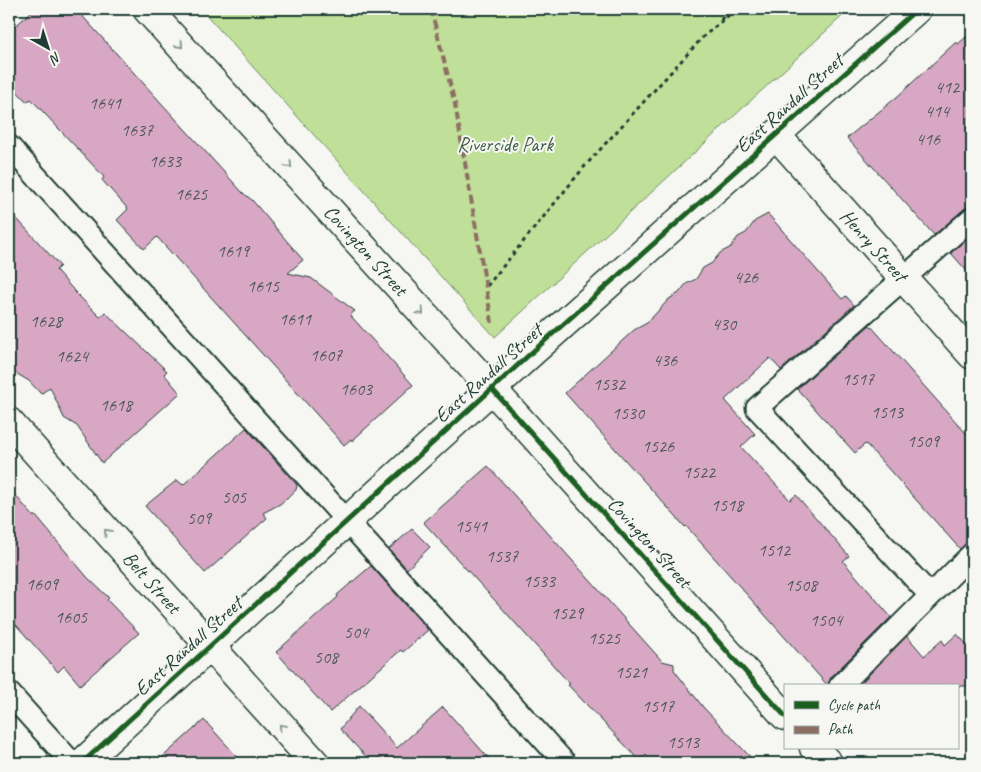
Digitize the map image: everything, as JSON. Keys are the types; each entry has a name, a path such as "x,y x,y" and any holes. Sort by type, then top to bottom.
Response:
{"street":[{"name":"Covington Street","path":"147,9 492,389 784,715"},
{"name":"East Randall Street","path":"82,763 492,389 917,9"},
{"name":"Henry Street","path":"776,136 972,355"},
{"name":"Belt Street","path":"9,422 315,763"},
{"path":"816,750 828,763"}],"lane":[{"path":"9,146 565,763"},
{"path":"930,596 757,408 972,218"},
{"path":"842,684 972,554"},
{"path":"9,693 72,763"}],"path":[{"path":"719,23 727,9"},
{"path":"487,286 584,166 703,37 736,9"}],"green space":[{"name":"Riverside Park","path":"201,9 850,9 495,337"}],"building":[{"path":"34,9 76,9 243,193 252,200 303,260 288,273 311,278 355,311 350,315 413,385 352,441 351,439 344,445 157,237 144,249 117,220 128,209 102,180 104,177 31,99 27,102 9,83 9,32"},
{"path":"972,32 972,206 964,209 934,235 847,138 898,96 956,42 958,44"},
{"path":"9,210 60,266 56,270 76,293 100,317 105,312 167,371 164,374 180,393 102,463 77,426 64,418 50,387 41,394 29,381 9,369"},
{"path":"768,214 842,299 846,296 854,305 781,370 770,358 725,400 755,434 741,447 790,500 796,495 849,556 843,561 891,617 831,677 829,684 826,684 565,393 634,330 647,323 686,284 696,279 703,268 712,263 720,253 731,247 738,237 746,233 755,221"},
{"path":"972,234 972,277 951,253"},
{"path":"870,325 972,440 972,542 968,542 960,549 867,445 865,444 855,453 797,389"},
{"path":"246,428 297,485 296,490 280,504 263,513 267,518 205,573 145,506 177,480 183,485"},
{"path":"488,466 662,661 674,664 674,670 703,707 756,763 652,763 646,755 640,761 568,685 570,684 424,522"},
{"path":"9,488 34,517 35,515 88,578 109,598 107,600 139,633 80,685 64,666 58,672 9,617"},
{"path":"412,529 430,547 407,569 389,549"},
{"path":"371,566 428,630 403,652 401,650 330,712 276,652"},
{"path":"957,634 972,650 972,686 958,686 958,684 860,684 907,636 924,656 942,640 945,645"},
{"path":"359,706 397,748 443,707 493,763 372,763 340,729"},
{"path":"204,720 243,763 156,763"}],"marked path":[{"path":"431,9 455,104 492,323"}],"cycle path":[{"path":"82,763 530,354 917,9"},
{"path":"492,389 784,715"}]}
